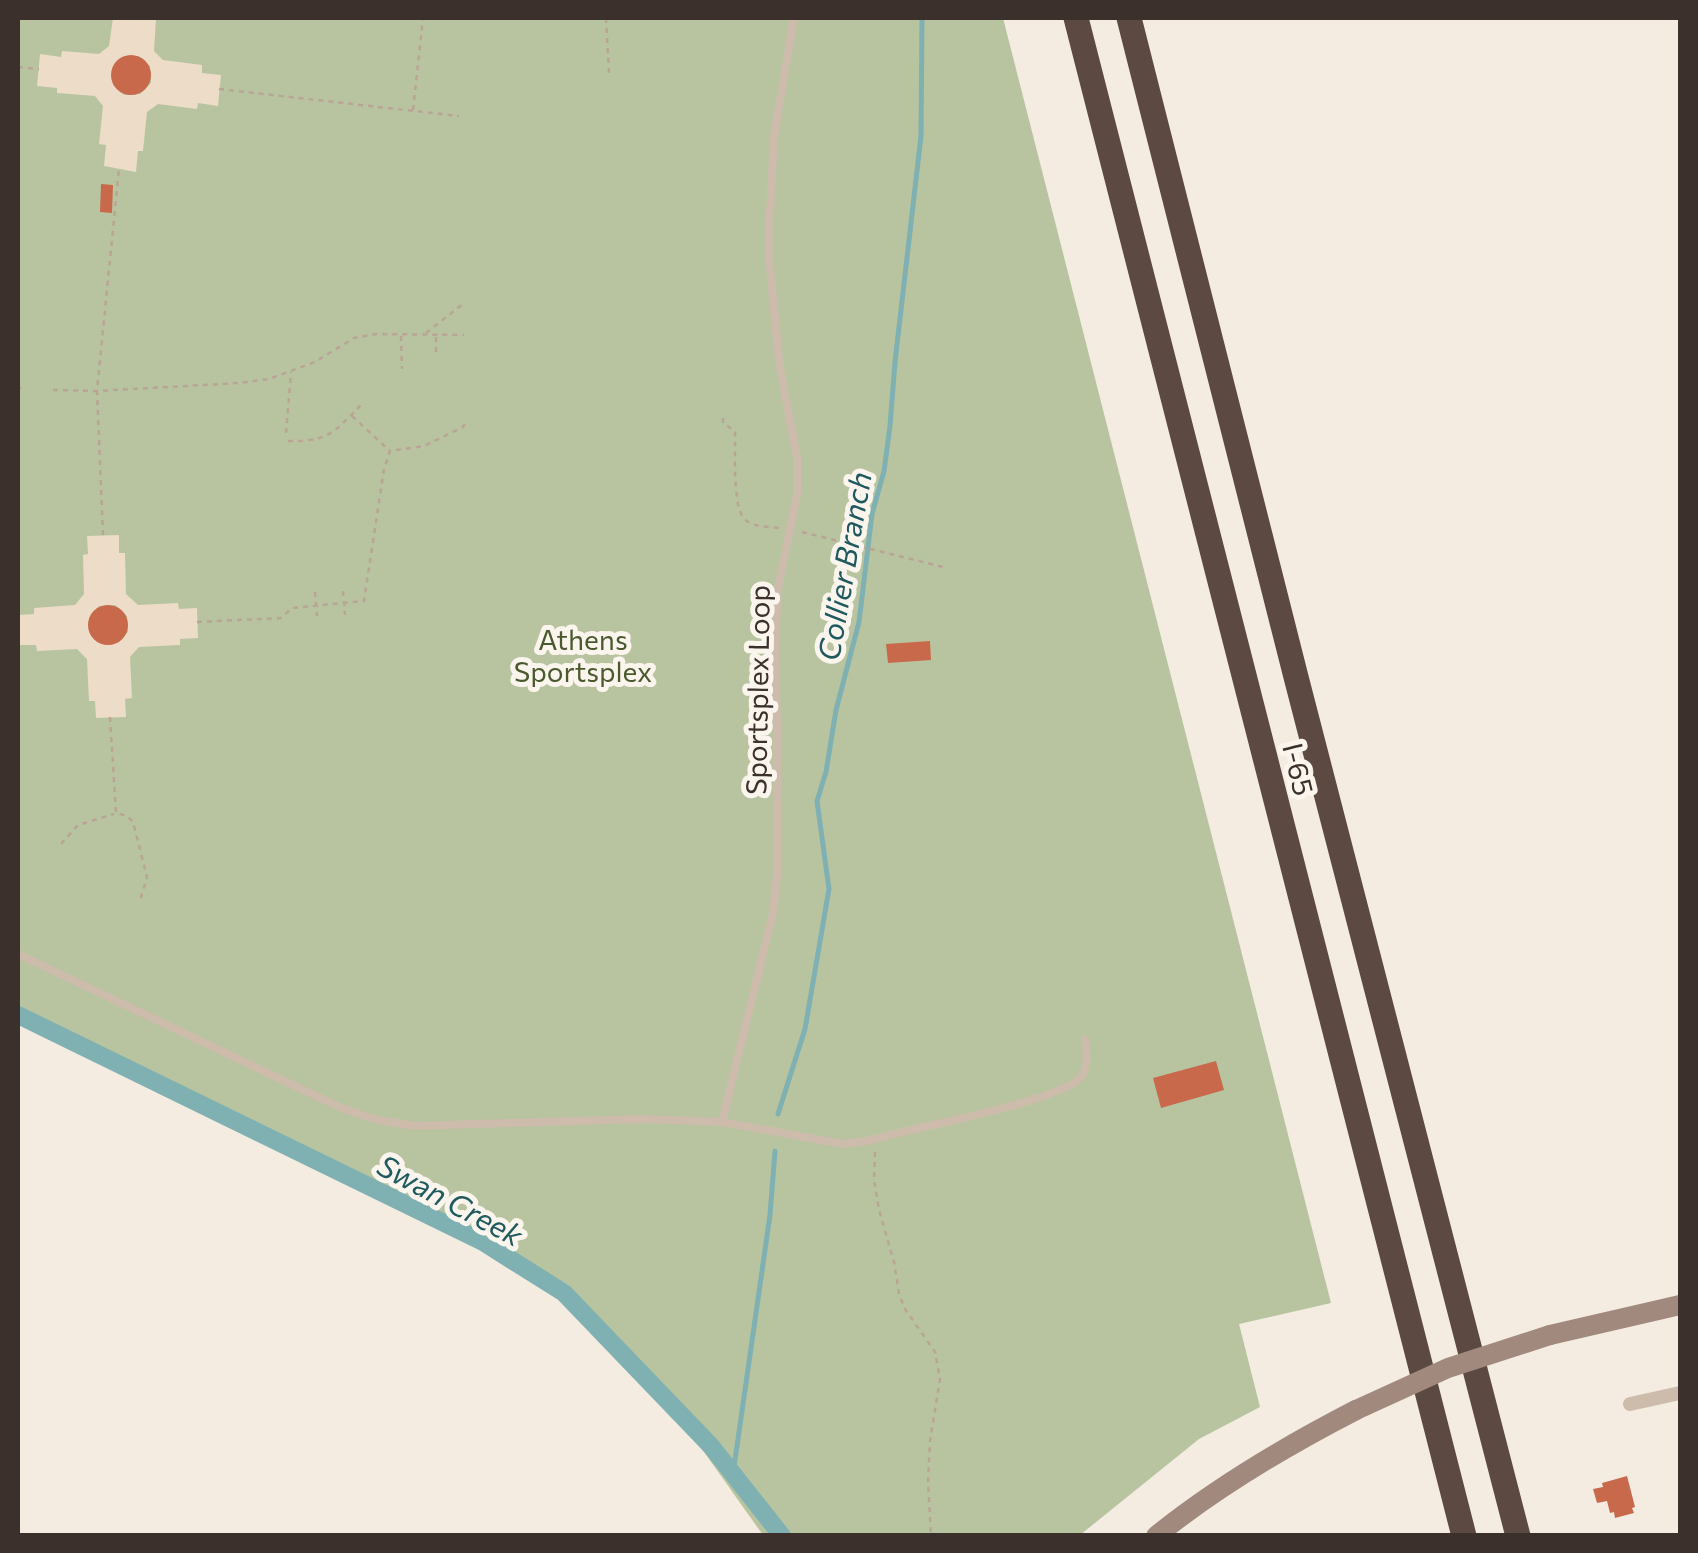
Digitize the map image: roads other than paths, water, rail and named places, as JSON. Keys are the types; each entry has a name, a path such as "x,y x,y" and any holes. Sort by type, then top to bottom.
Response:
{"highway":[{"name":"I-65","path":"1076,18 1464,1536"},
{"path":"1129,18 1518,1536"}],"main road":[{"path":"1156,1536 1191,1508 1296,1441 1448,1368 1550,1335 1680,1305"}],"street":[{"path":"1630,1404 1680,1393"}],"lane":[{"name":"Sportsplex Loop","path":"722,1122 772,913 777,875 776,626 778,588 796,496 797,456 780,368 769,230 774,136 794,18"},
{"path":"18,954 326,1102 374,1120 413,1126 643,1119 722,1122 843,1144 1048,1095 1080,1078 1087,1062 1085,1040"}],"waterway":[{"name":"Collier Branch","path":"778,1114 805,1029 829,889 817,801 859,622 872,514 884,471 890,426 921,136 922,18"},
{"name":"Swan Creek","path":"18,1015 483,1242 564,1293 711,1446 782,1536"},
{"name":"Collier Branch","path":"733,1474 770,1215 775,1151"}],"park label":[{"name":"Athens Sportsplex","path":"583,655"}]}
